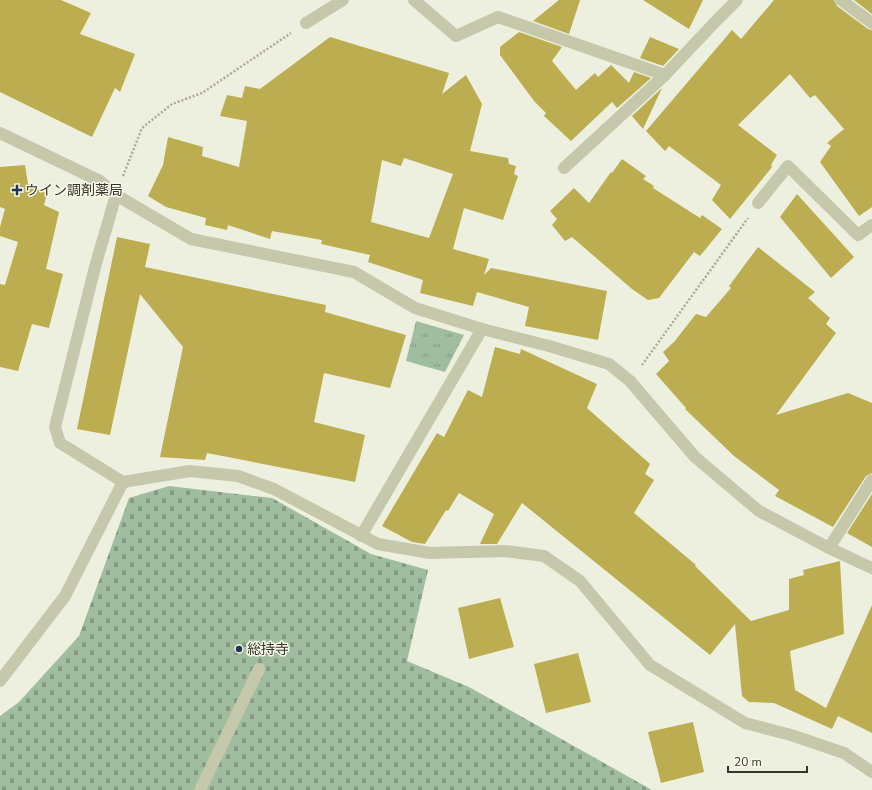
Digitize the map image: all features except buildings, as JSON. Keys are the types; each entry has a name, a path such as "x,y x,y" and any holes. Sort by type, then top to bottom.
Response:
{"street":[{"path":"306,23 343,0"},
{"path":"414,0 456,36 498,16 665,75"},
{"path":"564,168 665,75 738,0"},
{"path":"841,0 872,23"},
{"path":"0,133 100,181 116,195 191,239 354,272 415,308 482,329 549,346 609,364 630,381 700,462 759,511 829,548 872,568"},
{"path":"758,203 788,166 858,235 872,224"},
{"path":"116,195 95,267 55,426 60,443 122,482 190,471 238,476 274,489 378,544 430,553 505,551 544,556 580,581 650,665 745,723 791,735 844,753 872,772"},
{"path":"361,536 482,329"},
{"path":"829,548 872,480"},
{"path":"0,681 65,596 122,482"},
{"path":"202,790 259,669"}],"path":[{"path":"116,195 142,128 172,104 202,93 306,23"},
{"path":"630,381 758,203"}],"green space":[{"path":"416,321 464,335 445,372 406,361"},
{"name":"総持寺","path":"169,486 272,498 371,554 428,570 407,661 469,687 652,790 0,790 0,716 19,702 79,636 129,498"}],"place":[{"name":"ウイン調剤薬局","path":"17,190"},
{"name":"総持寺","path":"239,649"}]}
